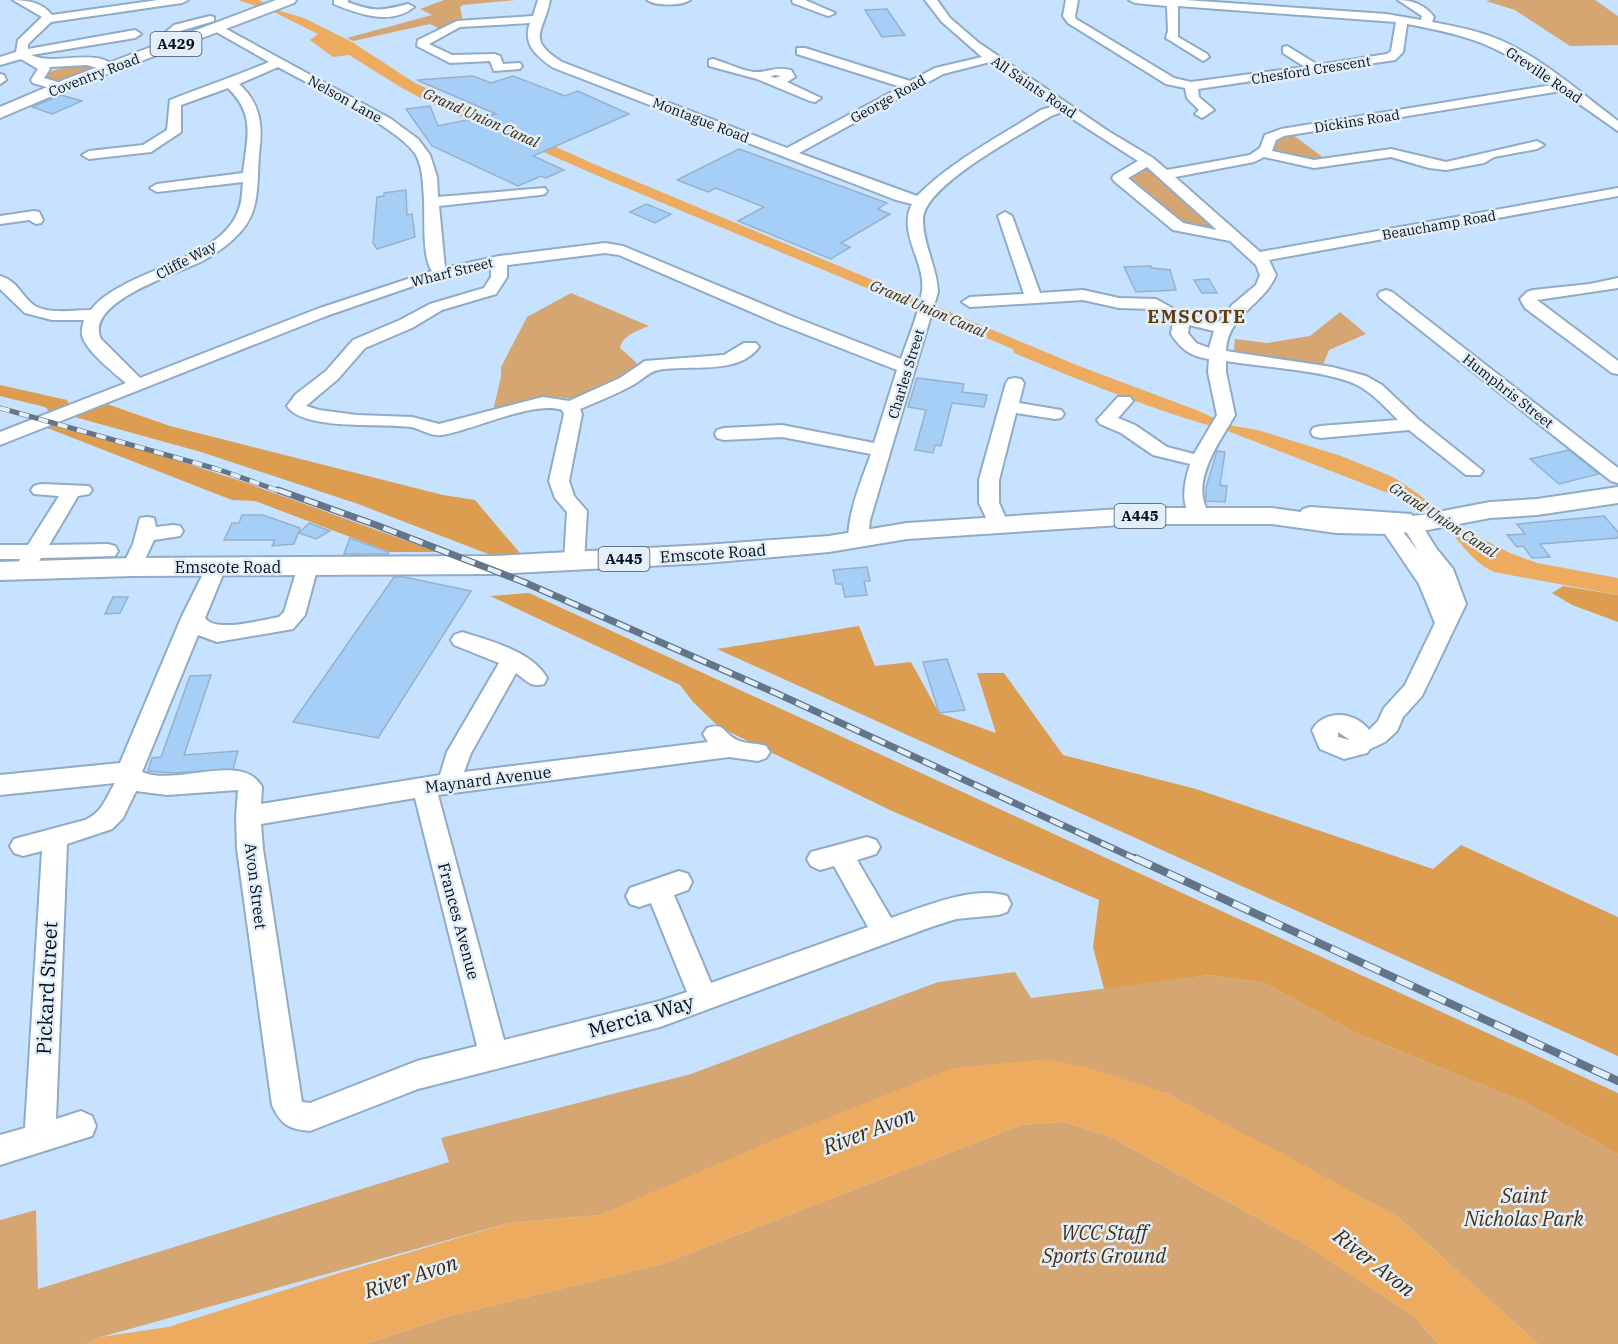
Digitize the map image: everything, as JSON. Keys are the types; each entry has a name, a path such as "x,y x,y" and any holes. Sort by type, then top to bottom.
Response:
{"main road":[{"name":"Coventry Road","path":"0,112 189,39 210,23 262,11 283,2"},
{"name":"Emscote Road","path":"19,564 132,567 479,566 705,554 829,544 907,531 998,523 1136,516 1281,517 1336,525 1537,507 1618,495"},
{"name":"Emscote Road","path":"1281,517 1310,513 1423,518"}],"street":[{"path":"343,0 338,2 372,15 384,15 409,7"},
{"name":"Montague Road","path":"544,0 533,29 535,44 540,52 558,65 901,197 919,201"},
{"path":"653,0 684,0"},
{"name":"All Saints Road","path":"931,0 954,28 992,58 1148,161 1259,257"},
{"name":"Chesford Crescent","path":"1072,0 1069,18 1074,23 1170,81 1191,86 1210,86 1394,55 1398,49 1402,19"},
{"name":"Greville Road","path":"1135,0 1172,7 1316,18 1322,17 1323,13 1402,19 1469,34 1500,45 1527,60 1618,127"},
{"path":"1404,0 1426,14 1428,17 1426,23"},
{"path":"26,1 44,12 48,19"},
{"path":"40,68 24,53 21,47 23,41 48,19 131,5 175,2"},
{"path":"795,3 829,13"},
{"path":"1172,7 1178,26 1172,39 1203,57"},
{"path":"516,66 498,68 496,59 491,57 446,58 423,46 422,43 457,24 538,19"},
{"name":"Nelson Lane","path":"210,23 386,122 408,137 423,155 428,166 436,266 441,273"},
{"path":"0,61 24,53 135,34"},
{"path":"1287,50 1317,69"},
{"path":"801,51 912,86"},
{"name":"George Road","path":"788,153 944,68 992,58"},
{"path":"762,76 764,80 775,82 786,79 796,71 821,59"},
{"path":"40,68 90,61 111,68"},
{"path":"89,155 148,148 174,132 175,103 208,89 231,83 278,62"},
{"path":"712,63 749,75 762,76 771,72 796,71"},
{"path":"40,68 38,81 60,87"},
{"path":"775,82 815,98"},
{"name":"Cliffe Way","path":"95,315 116,296 176,268 223,240 233,232 246,212 255,130 254,116 249,102 231,83"},
{"path":"1191,86 1193,98 1207,110 1202,114"},
{"name":"Dickins Road","path":"1164,175 1249,159 1263,153 1268,140 1281,133 1563,87"},
{"path":"919,201 932,187 953,172 1046,113 1064,107"},
{"path":"1263,153 1314,164 1390,153 1404,155 1433,165 1446,166 1479,160 1490,154 1530,148"},
{"name":"All Saints Road","path":"1148,161 1119,178 1178,227 1236,238"},
{"path":"157,188 249,177"},
{"path":"432,202 540,191"},
{"name":"Beauchamp Road","path":"1259,257 1618,192"},
{"name":"Charles Street","path":"858,539 860,520 929,297 930,278 915,220 919,201"},
{"path":"0,220 34,215 36,220"},
{"path":"1005,216 1034,298"},
{"name":"Wharf Street","path":"0,439 323,312 441,273 499,261 615,248 908,368"},
{"path":"1199,516 1193,491 1201,461 1226,415 1217,372 1217,347 1223,328 1242,305 1260,292 1267,280 1267,268 1259,257"},
{"path":"499,261 499,277 490,291 436,307 406,324 359,344 332,375 299,400 296,406 298,409 317,415 357,420 412,422 439,430 543,402 559,403 570,407 626,382 651,365 742,356"},
{"path":"0,281 16,293 31,310 52,315 95,315 90,332 94,343 136,384"},
{"path":"1618,283 1590,289 1536,294 1528,299 1531,305 1618,369"},
{"path":"973,299 1083,295 1119,303 1150,303 1182,319 1223,328"},
{"name":"Humphris Street","path":"1419,300 1392,299 1618,477"},
{"path":"1182,319 1179,334 1190,347 1199,352 1353,377 1376,389 1413,424 1473,471"},
{"path":"998,523 989,503 989,480 1015,383"},
{"path":"1124,401 1107,420 1128,429 1160,451 1201,461"},
{"path":"570,407 573,414 559,481 564,498 577,511 574,561"},
{"path":"1010,407 1055,414"},
{"path":"1335,434 1413,424"},
{"path":"724,435 782,431 882,450"},
{"path":"19,564 79,490 41,490"},
{"path":"1356,735 1377,736 1389,725 1392,714 1414,690 1445,622 1437,595 1430,582 1423,518"},
{"path":"132,567 146,529 173,531"},
{"path":"0,552 19,564 108,551"},
{"path":"177,658 201,639 217,634 277,627 291,620 308,566"},
{"path":"23,846 96,827 104,822 114,810 121,789 130,776 193,616 216,567"},
{"path":"193,616 200,627 217,634"},
{"path":"462,640 512,659 536,678"},
{"path":"451,783 453,767 459,752 512,659"},
{"name":"Maynard Avenue","path":"248,816 722,741 758,752"},
{"name":"Avon Street","path":"0,785 130,776 144,785 233,779 244,781 250,787 248,816 250,849 287,1105"},
{"name":"Frances Avenue","path":"424,787 494,1055"},
{"name":"Pickard Street","path":"40,1138 55,837"},
{"path":"867,847 830,856 884,931"},
{"path":"659,889 704,998"},
{"name":"Mercia Way","path":"287,1105 294,1115 310,1117 417,1075 660,1014 884,931 956,908 998,904"},
{"path":"0,1150 81,1126"}],"green space":[{"path":"444,0 516,0 463,5 460,7 463,21 451,22 440,29 430,24 353,41 347,38 432,15 420,9"},
{"path":"1595,0 1618,16 1618,45 1570,46 1515,10 1486,1"},
{"path":"70,65 87,65 91,68 52,83 44,78 49,72"},
{"path":"1293,135 1328,161 1316,161 1275,152 1272,147 1278,139"},
{"path":"1148,167 1226,234 1183,226 1126,179"},
{"path":"571,293 649,326 627,337 620,348 639,365 621,378 575,399 555,397 534,399 493,411 501,367 527,317"},
{"path":"1340,312 1366,334 1329,350 1323,365 1243,354 1234,350 1235,339 1267,343 1310,336"},
{"name":"Saint Nicholas Park","path":"1015,972 1031,998 1209,975 1264,983 1356,1033 1524,1102 1618,1154 1618,1344 1538,1344 1398,1217 1164,1092 599,1215 509,1223 101,1337 86,1344 0,1344 0,1220 36,1210 38,1289 449,1162 441,1138 691,1074 938,982"},
{"name":"WCC Staff Sports Ground","path":"1063,1122 1109,1136 1301,1242 1412,1315 1439,1344 365,1344 454,1315 662,1264 1021,1125"}],"shaded area":[{"path":"0,385 67,400 70,406 49,411 45,407 0,396"},
{"path":"104,403 170,426 443,495 475,500 524,558 496,557 358,504 201,452 71,416"},
{"path":"49,424 151,452 244,482 437,552 390,552 255,501 232,500 42,426"},
{"path":"1563,586 1618,595 1618,622 1572,605 1552,593"},
{"path":"529,593 1618,1093 1618,1154 1524,1102 1356,1033 1264,983 1209,975 1104,989 1093,947 1099,900 892,811 719,727 693,702 680,685 490,596"},
{"path":"859,626 875,666 911,662 939,713 996,733 977,673 1004,673 1063,755 1196,789 1433,869 1461,845 1618,917 1618,1056 717,649"}],"water":[{"name":"Grand Union Canal","path":"238,0 259,0 277,10 304,18 352,42 415,83 451,100 594,164 1079,366 1199,411 1228,425 1258,430 1341,456 1393,477 1459,527 1510,553 1537,563 1618,578 1618,595 1494,572 1474,558 1439,520 1419,505 1225,430 1145,404 1066,374 1014,353 1013,349 610,181 428,102 349,55 333,57 310,40 318,34 274,12"},
{"name":"River Avon","path":"1047,1059 1089,1068 1164,1092 1398,1217 1538,1344 1439,1344 1412,1315 1301,1242 1109,1136 1063,1122 1021,1125 662,1264 454,1315 365,1344 86,1344 101,1337 168,1327 509,1223 599,1215 787,1134 952,1068"}],"building":[{"path":"887,9 905,35 882,37 865,10"},
{"path":"473,76 491,83 513,76 565,96 578,91 629,114 533,156 564,170 546,178 541,176 518,186 432,146 406,109 430,106 438,126 496,114 417,80"},
{"path":"61,95 82,101 52,114 32,107"},
{"path":"739,149 887,203 878,209 890,214 841,243 850,247 831,259 738,221 764,207 716,188 708,192 677,180"},
{"path":"406,190 407,215 412,214 415,237 377,249 373,243 377,197 384,196 384,193"},
{"path":"646,204 671,214 655,223 630,212"},
{"path":"1151,266 1170,270 1176,290 1136,292 1124,267"},
{"path":"1209,279 1217,293 1202,293 1194,280"},
{"path":"917,378 964,384 962,392 987,395 984,407 952,403 941,446 935,445 933,453 915,450 926,410 908,407"},
{"path":"1569,450 1599,474 1559,484 1530,459"},
{"path":"1217,451 1225,452 1220,485 1227,486 1225,502 1206,501 1206,488"},
{"path":"242,515 263,515 300,528 294,544 272,546 275,540 224,540 232,523 239,523"},
{"path":"1604,516 1618,532 1618,538 1540,544 1550,557 1532,558 1523,546 1517,547 1507,535 1525,534 1517,524"},
{"path":"309,523 330,531 316,539 299,533"},
{"path":"350,538 388,552 388,554 344,554"},
{"path":"867,567 870,581 864,581 867,595 845,597 842,584 836,584 833,570"},
{"path":"394,577 471,591 378,738 293,722"},
{"path":"113,597 128,597 120,613 105,614"},
{"path":"947,659 965,710 939,713 923,662"},
{"path":"211,675 184,755 238,751 233,769 172,773 148,771 152,758 161,757 190,676"}],"railway":[{"path":"0,408 220,470 282,492"},
{"path":"278,490 526,583 778,694 1138,860"},
{"path":"1135,858 1618,1081"}],"district":[{"name":"EMSCOTE","path":"1197,317"}]}
